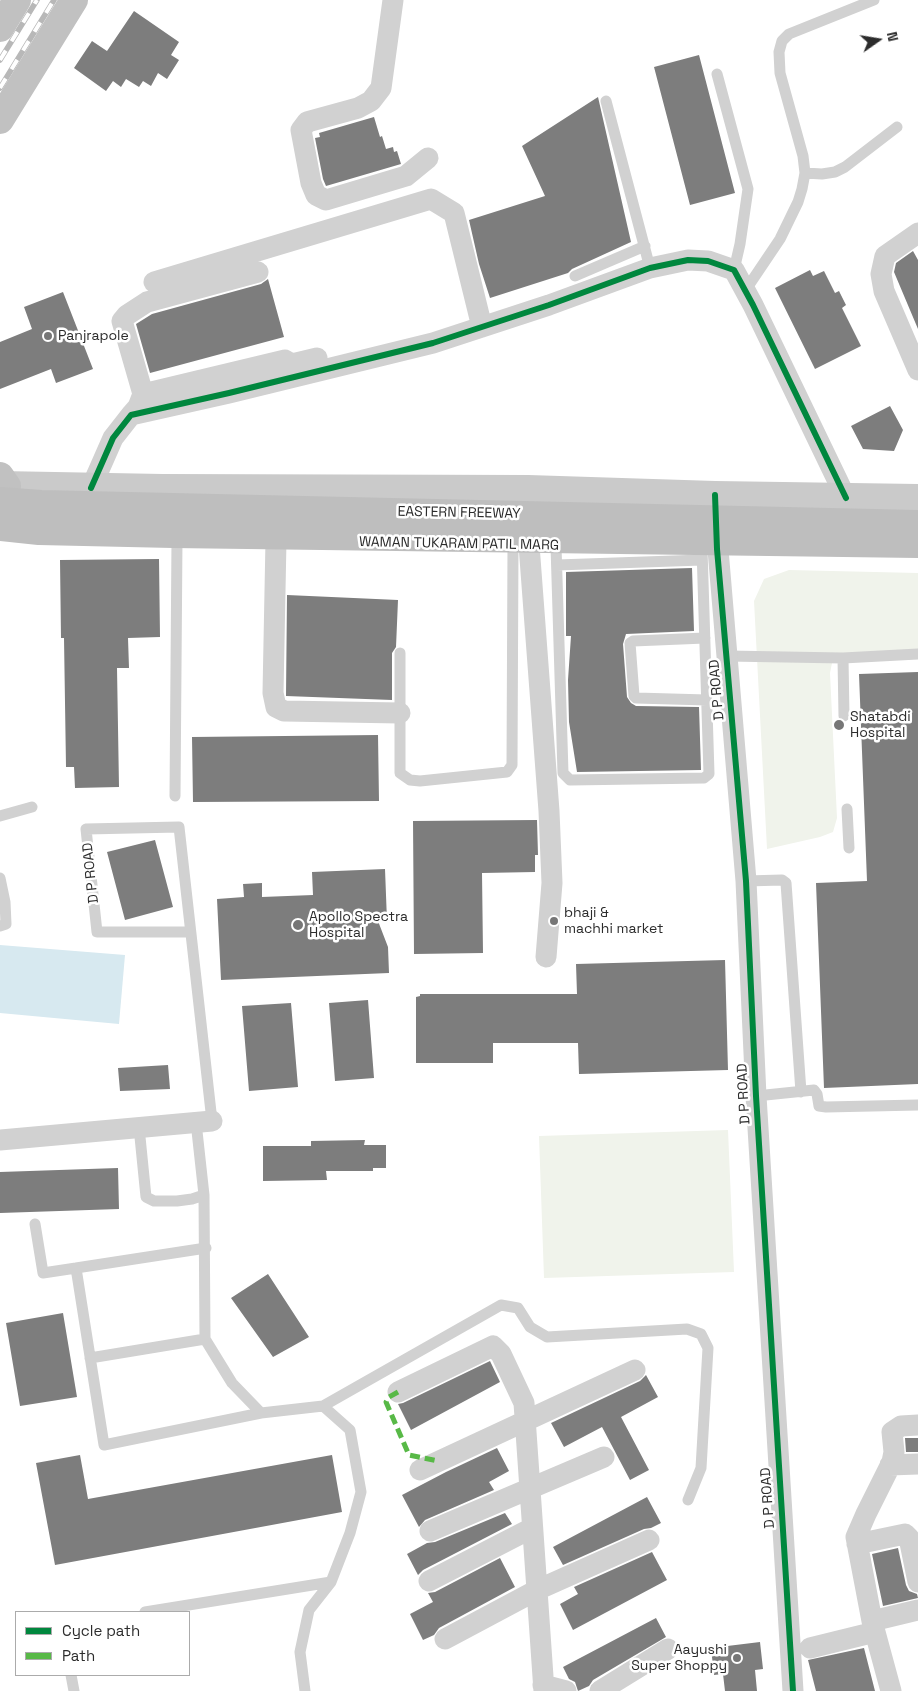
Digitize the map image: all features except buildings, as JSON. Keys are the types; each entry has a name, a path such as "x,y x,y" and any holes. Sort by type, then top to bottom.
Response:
{"highway":[{"path":"0,28 17,0"},
{"path":"0,120 74,0"},
{"name":"EASTERN FREEWAY","path":"2,487 41,504 918,524"},
{"name":"EASTERN FREEWAY","path":"0,527 173,534 918,544"}],"main road":[{"path":"2,487 490,488 715,495 918,498"},
{"path":"163,488 168,539"},
{"path":"490,488 510,545"},
{"name":"WAMAN TUKARAM PATIL MARG","path":"0,534 510,545 557,555 918,552"}],"street":[{"path":"392,0 381,88 371,100 358,108 307,122 301,130 310,183 316,195 326,200 406,176 428,158"},
{"path":"154,282 431,199 454,213 482,327"},
{"path":"918,233 885,256 882,274 884,292 918,370"},
{"path":"131,415 356,363 433,343 549,305 650,268 688,260 708,260 734,270 846,498"},
{"path":"91,488 113,438 138,407 143,394 122,321 127,315 147,302 258,272"},
{"path":"143,394 285,360 292,364 324,356"},
{"name":"D P ROAD","path":"715,495 707,553 727,656 746,880 756,1096 792,1691"},
{"path":"276,540 273,693 276,707 284,711 400,713"},
{"path":"510,545 550,811 552,883 546,957"},
{"path":"0,1140 204,1122"},
{"path":"398,1392 493,1346 501,1354 524,1403 543,1688 566,1691"},
{"path":"420,1470 635,1370"},
{"path":"891,1691 873,1627 856,1537 890,1465 894,1452 892,1432 901,1426 918,1425"},
{"path":"430,1531 604,1457"},
{"path":"890,1465 918,1464"},
{"path":"429,1581 532,1528"},
{"path":"857,1544 905,1534 909,1538 918,1582"},
{"path":"444,1639 536,1590 649,1540"},
{"path":"810,1648 918,1610"},
{"path":"600,1691 668,1649"}],"lane":[{"path":"745,291 780,240 798,202 805,173 803,156 780,73 779,52 782,41 789,34 874,0"},
{"path":"717,74 748,189 734,270"},
{"path":"606,101 650,268"},
{"path":"805,173 822,174 835,172 846,167 897,127"},
{"path":"575,276 645,246"},
{"path":"168,539 175,796"},
{"path":"400,653 400,773 410,780 420,781 507,772 512,765 510,545"},
{"path":"557,555 563,773 570,780 704,778 709,774 705,638 707,553"},
{"path":"705,638 633,640 630,643 634,696 636,698 707,700"},
{"path":"727,656 843,658 918,654"},
{"path":"843,658 844,716"},
{"path":"0,816 32,807"},
{"path":"847,809 849,848"},
{"name":"D P ROAD","path":"190,932 97,932 86,829 179,827 190,932 204,1122 205,1339"},
{"path":"0,878 5,902 6,924 0,926"},
{"path":"746,880 782,880 786,883 801,1092"},
{"path":"756,1096 814,1090 817,1094 819,1106 918,1105"},
{"path":"139,1127 146,1197 154,1201 177,1201 192,1199 204,1194"},
{"path":"34,1224 43,1273 206,1248"},
{"path":"76,1268 104,1445 261,1413 323,1406 501,1305 518,1308 530,1326 547,1337 687,1329 701,1334 708,1348 701,1468 688,1500"},
{"path":"90,1358 205,1339 232,1383 261,1413"},
{"path":"305,1691 300,1652 309,1610 331,1582 350,1533 361,1492 350,1430 323,1406"},
{"path":"151,1611 331,1582"},
{"path":"71,1676 74,1691"}],"shaded area":[{"path":"789,570 918,573 918,651 833,658 830,673 837,818 833,832 820,837 767,849 754,601 764,579"},
{"path":"0,945 125,955 119,1024 0,1013"},
{"path":"728,1130 734,1272 544,1278 539,1136"}],"railway":[{"path":"0,60 37,0"},
{"path":"0,88 54,0"}],"marked path":[{"path":"398,1392 389,1397 386,1402 409,1455 438,1461"}],"cycle path":[{"path":"91,488 113,438 131,415 433,343 549,305 650,268 688,260 708,261 734,270 753,305 846,498"},
{"path":"715,495 717,549 746,881 756,1096 793,1691"}],"place":[{"name":"Panjrapole","path":"48,336"},
{"name":"Shatabdi Hospital","path":"839,725"},
{"name":"bhaji & machhi market","path":"554,921"},
{"name":"Apollo Spectra Hospital","path":"298,925"},
{"name":"Aayushi Super Shoppy","path":"737,1658"}]}
